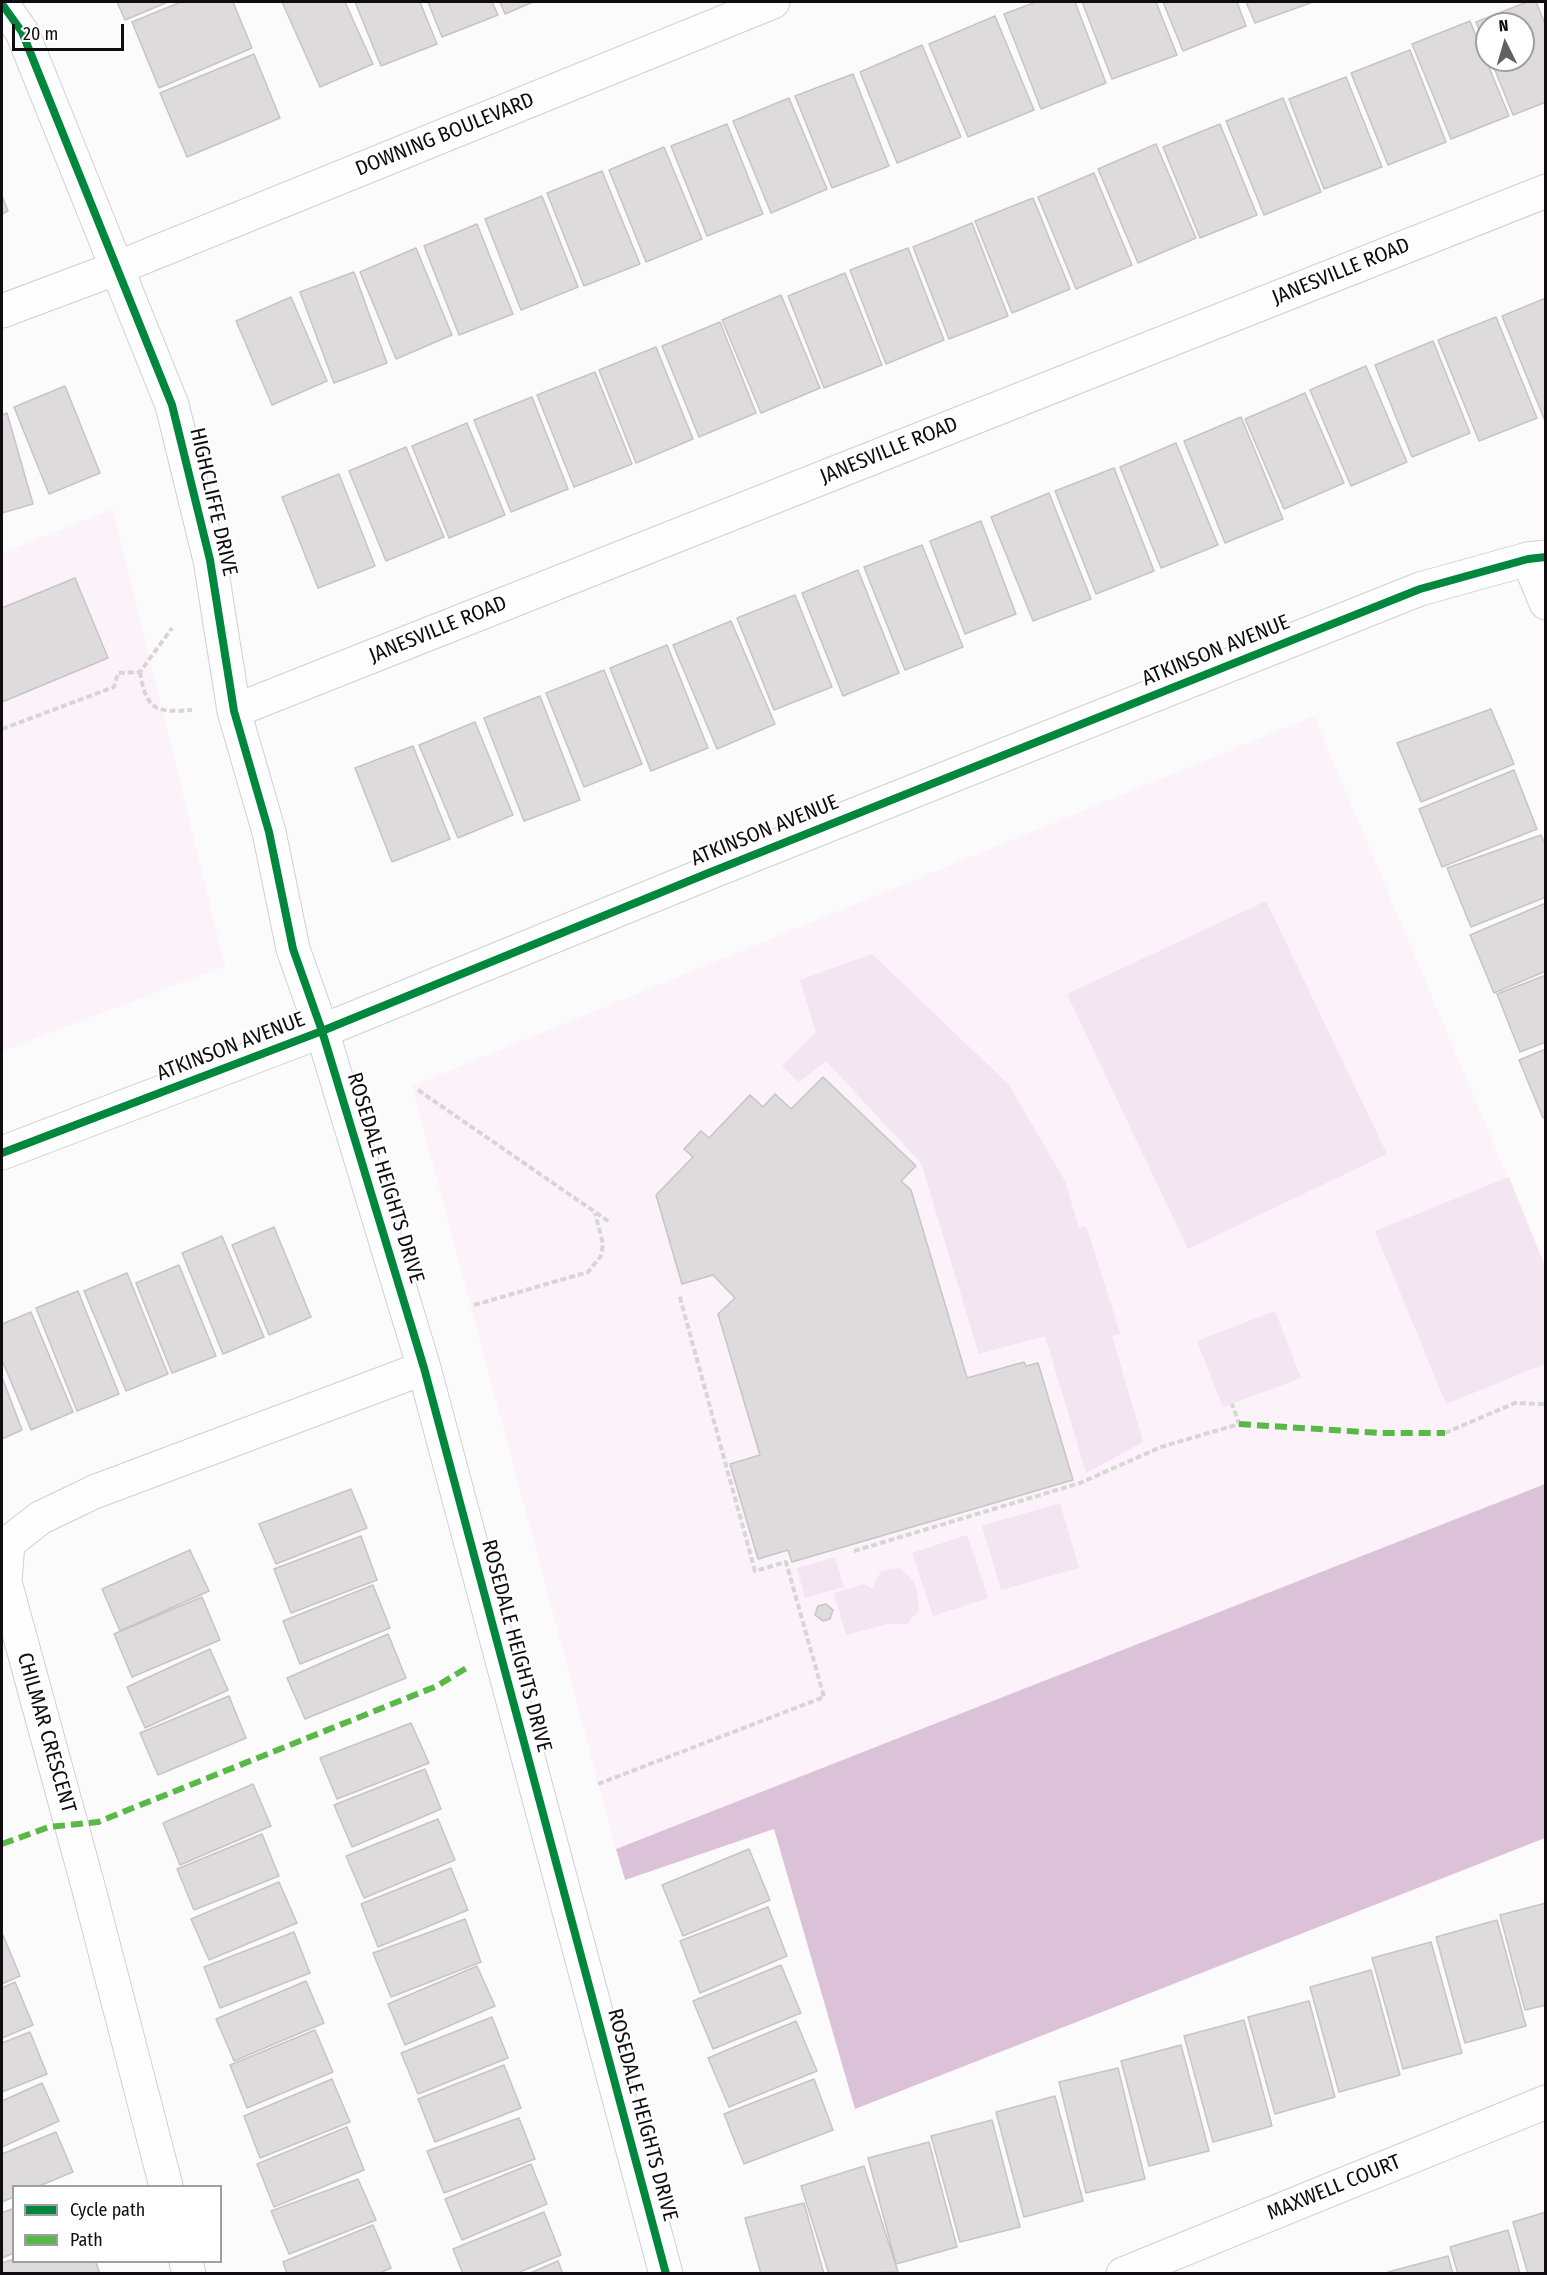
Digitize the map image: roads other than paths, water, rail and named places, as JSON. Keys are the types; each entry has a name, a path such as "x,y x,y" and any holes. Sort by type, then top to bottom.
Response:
{"street":[{"name":"DOWNING BOULEVARD","path":"2,311 117,268 773,2"},
{"name":"HIGHCLIFFE DRIVE","path":"2,4 22,32 172,405 210,560 234,711 269,832 293,949 322,1031"},
{"name":"JANESVILLE ROAD","path":"234,711 1545,191"},
{"path":"1537,558 1545,603"},
{"name":"ATKINSON AVENUE","path":"2,1153 322,1031 717,869 1420,589 1537,558"},
{"name":"ROSEDALE HEIGHTS DRIVE","path":"322,1031 423,1368 666,2274"},
{"name":"CHILMAR CRESCENT","path":"165,2185 5,1582 8,1543 40,1518 94,1492 423,1368"},
{"name":"MAXWELL COURT","path":"1123,2274 1545,2102"}]}
